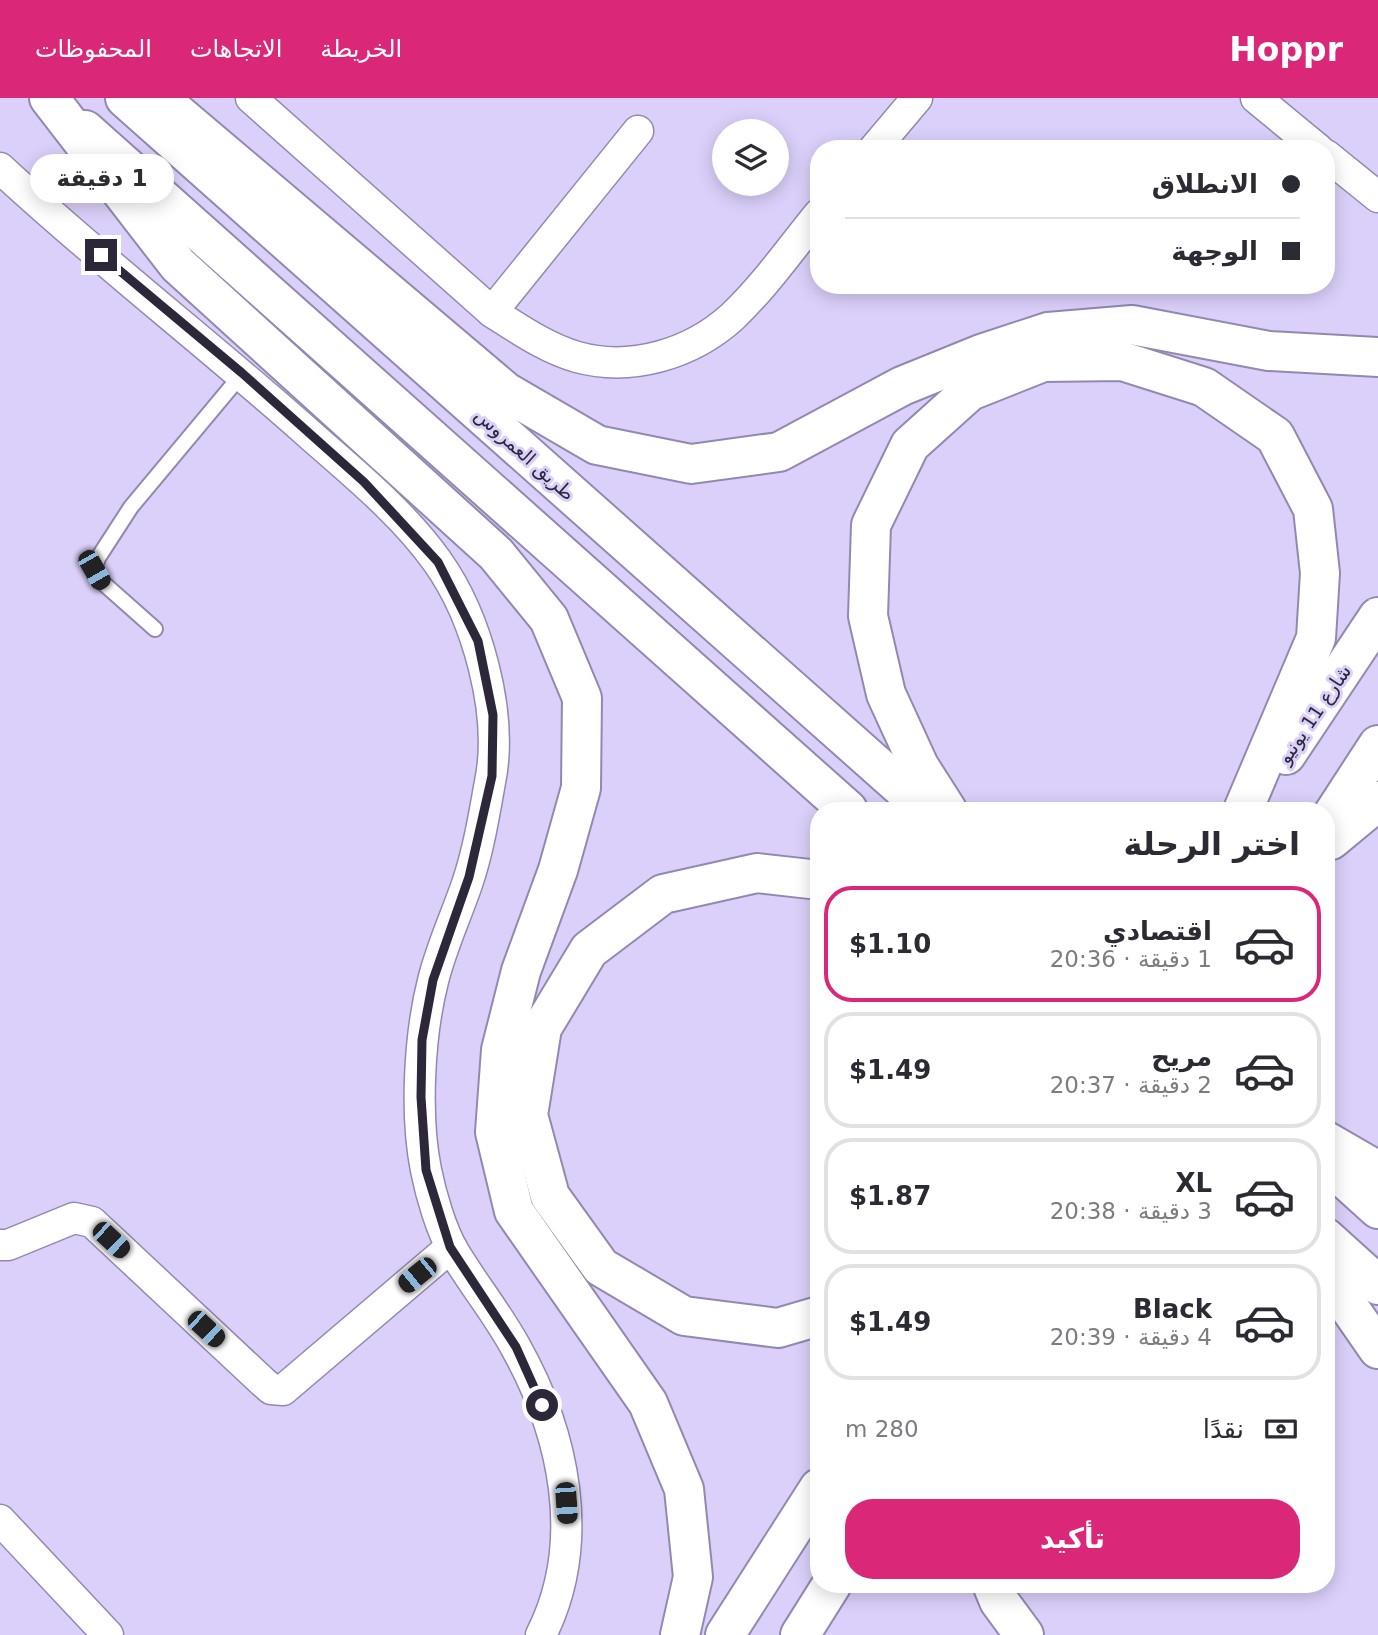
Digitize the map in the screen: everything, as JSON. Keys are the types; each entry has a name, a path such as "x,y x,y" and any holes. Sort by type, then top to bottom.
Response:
{"main road":[{"path":"49,98 839,802"},
{"path":"49,98 178,265 496,554 549,619 582,698 581,788 558,870 514,997 501,1050 495,1132 514,1211 586,1318 648,1403 684,1489 693,1577 680,1635"},
{"name":"طريق العمروس","path":"125,98 917,802"},
{"path":"159,98 506,392 597,445 691,464 779,452 902,386 981,354 1048,332 1132,325 1269,351 1378,356"},
{"path":"942,802 919,766 886,694 868,616 872,525 910,445 970,391 1043,362 1122,361 1204,387 1275,436 1313,509 1320,573 1316,638 1246,802"},
{"name":"شارع 11 يونيو","path":"1254,802 1378,617"},
{"path":"1335,811 1378,745"},
{"path":"1335,837 1378,801"},
{"path":"810,879 757,873 663,894 589,950 542,1028 528,1115 550,1196 601,1267 684,1315 778,1328 810,1319"},
{"path":"1335,1146 1378,1171"},
{"path":"1335,1170 1378,1209"},
{"path":"1335,1246 1378,1285"},
{"path":"1335,1287 1378,1349"},
{"path":"725,1635 810,1502"},
{"path":"800,1635 826,1593"},
{"path":"996,1593 1024,1635"}],"street":[{"path":"251,98 492,312 532,338 578,357 620,362 666,357 699,341 732,317 810,225"},
{"path":"882,140 917,98"},
{"path":"1256,98 1307,140"},
{"path":"492,312 638,131"},
{"path":"1335,162 1378,197"},
{"path":"0,168 242,373 364,482 438,562 478,641 493,715 492,776 469,877 433,980 422,1040 421,1097 426,1170 450,1247 516,1347 551,1424 565,1481 568,1526 564,1562 552,1613 541,1635"},
{"path":"0,1245 8,1245 74,1218 92,1222 263,1382 271,1389 283,1390 450,1247"},
{"path":"0,1520 108,1635"}],"lane":[{"path":"155,629 102,582 94,570 98,558 131,507 242,373"}],"route":[{"path":"101,255 242,373 364,482 438,562 478,641 493,715 492,776 469,877 433,980 422,1040 421,1097 426,1170 450,1247 516,1347 542,1405"}]}
